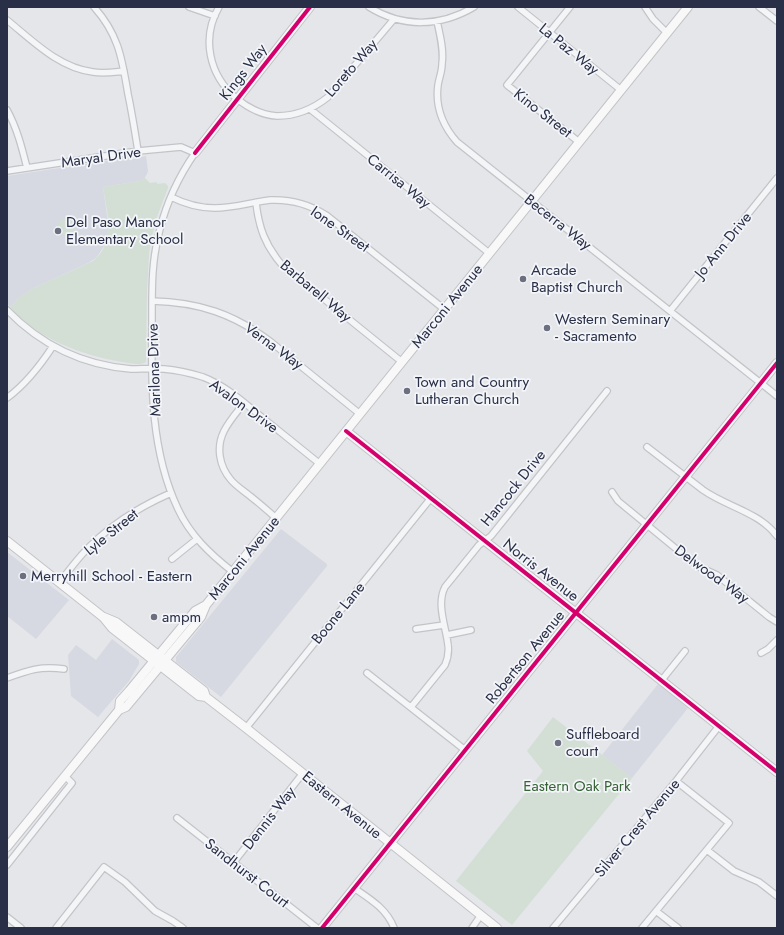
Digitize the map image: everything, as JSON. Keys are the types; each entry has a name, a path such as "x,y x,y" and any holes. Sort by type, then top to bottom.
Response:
{"main road":[{"name":"Kings Way","path":"195,153 310,7"},
{"name":"Marconi Avenue","path":"7,847 119,710 126,707 159,660 201,617 206,605 688,7"},
{"name":"Robertson Avenue","path":"322,928 777,363"},
{"name":"Norris Avenue","path":"346,431 777,772"},
{"name":"Eastern Avenue","path":"7,541 103,617 112,628 159,660 199,696 206,697 246,728 497,928"}],"street":[{"path":"94,7 108,24 122,56 138,151"},
{"path":"190,7 215,16"},
{"name":"Loreto Way","path":"219,7 212,23 209,38 211,60 218,76 224,86 247,107 267,115 276,116 294,114 310,109 322,102 333,92 394,19"},
{"path":"369,7 394,19 416,23 437,21 457,16 474,7"},
{"name":"La Paz Way","path":"518,7 621,90"},
{"path":"549,33 570,7"},
{"path":"645,7 653,19 667,33"},
{"path":"759,7 766,9 777,21"},
{"path":"7,20 53,57 68,66 94,72 112,73 124,71"},
{"name":"Becerra Way","path":"437,21 443,56 438,83 438,107 443,123 457,142 777,396"},
{"name":"Kino Street","path":"549,33 507,85 579,142"},
{"name":"Carrisa Way","path":"310,109 489,253"},
{"path":"7,110 14,122 27,168"},
{"name":"Maryal Drive","path":"7,171 138,151 181,147 195,153"},
{"name":"Marilona Drive","path":"195,153 182,172 170,197 159,230 152,283 152,391 162,462 171,493 182,518 197,539 211,554 233,572"},
{"name":"Jo Ann Drive","path":"670,311 777,178"},
{"name":"Ione Street","path":"170,197 188,204 206,208 231,207 269,200 282,200 303,204 326,215 444,309"},
{"name":"Barbarell Way","path":"256,203 259,225 264,238 270,250 282,265 402,362"},
{"name":"Verna Way","path":"152,301 194,305 212,310 239,321 272,342 360,414"},
{"name":"Avalon Drive","path":"7,310 30,331 53,346 77,357 102,364 131,369 178,370 215,383 244,403 320,464"},
{"path":"7,398 29,379 53,346"},
{"name":"Hancock Drive","path":"411,707 446,662 449,652 441,603 443,590 479,544 491,536 607,391"},
{"path":"244,403 228,425 222,437 220,448 222,464 226,474 234,483 276,518"},
{"path":"647,447 709,494 758,519 768,526 777,536"},
{"name":"Delwood Way","path":"612,492 618,501 697,566 717,575 777,622"},
{"name":"Lyle Street","path":"60,582 88,548 114,525 141,507 171,493"},
{"name":"Boone Lane","path":"246,728 431,498"},
{"path":"172,559 197,539"},
{"path":"416,629 444,624"},
{"path":"447,635 471,630"},
{"path":"761,653 768,649 777,640"},
{"path":"662,681 686,651"},
{"path":"8,678 39,668 51,667 64,669"},
{"path":"367,673 465,750"},
{"name":"Silver Crest Avenue","path":"553,928 676,781 719,726"},
{"name":"Dennis Way","path":"234,862 303,773"},
{"path":"7,865 72,783 64,777"},
{"path":"642,928 729,823 676,781"},
{"name":"Sandhurst Court","path":"177,818 318,928"},
{"path":"707,850 734,871 759,882 777,896"},
{"path":"56,928 104,867 125,882 155,911 183,928"},
{"path":"354,888 384,910 394,928"},
{"path":"656,911 678,928"},
{"path":"472,928 481,916"},
{"path":"7,917 22,928"}],"shaded area":[{"name":"Del Paso Manor Elementary School","path":"146,156 148,171 144,179 103,187 109,233 105,245 96,258 32,289 17,299 10,307 7,303 7,176"},
{"path":"281,529 327,564 327,566 221,697 176,662 176,657"},
{"name":"Merryhill School - Eastern","path":"7,552 69,600 36,639 7,616"},
{"path":"112,639 139,660 139,664 129,681 98,717 71,696 68,655 76,645 96,660"},
{"path":"658,684 688,708 632,778 602,755"}],"green space":[{"path":"145,178 150,183 165,183 168,186 157,217 149,255 146,362 138,364 122,362 76,350 47,337 21,318 10,307 17,299 32,289 93,261 100,253 108,236 108,217 103,187 140,181"},
{"path":"67,218 73,221 76,227 73,233 67,236 61,233 58,227 61,221"},
{"name":"Eastern Oak Park","path":"553,717 632,778 512,925 456,881 543,771 527,751"}],"cycle path":[{"path":"195,153 310,7"},
{"path":"322,928 777,363"},
{"path":"346,431 777,772"}],"place":[{"name":"Del Paso Manor Elementary School","path":"58,231"},
{"name":"Arcade Baptist Church","path":"523,279"},
{"name":"Western Seminary - Sacramento","path":"547,328"},
{"name":"Town and Country Lutheran Church","path":"407,391"},
{"name":"Merryhill School - Eastern","path":"23,576"},
{"name":"ampm","path":"154,617"},
{"name":"Suffleboard court","path":"558,743"}]}
